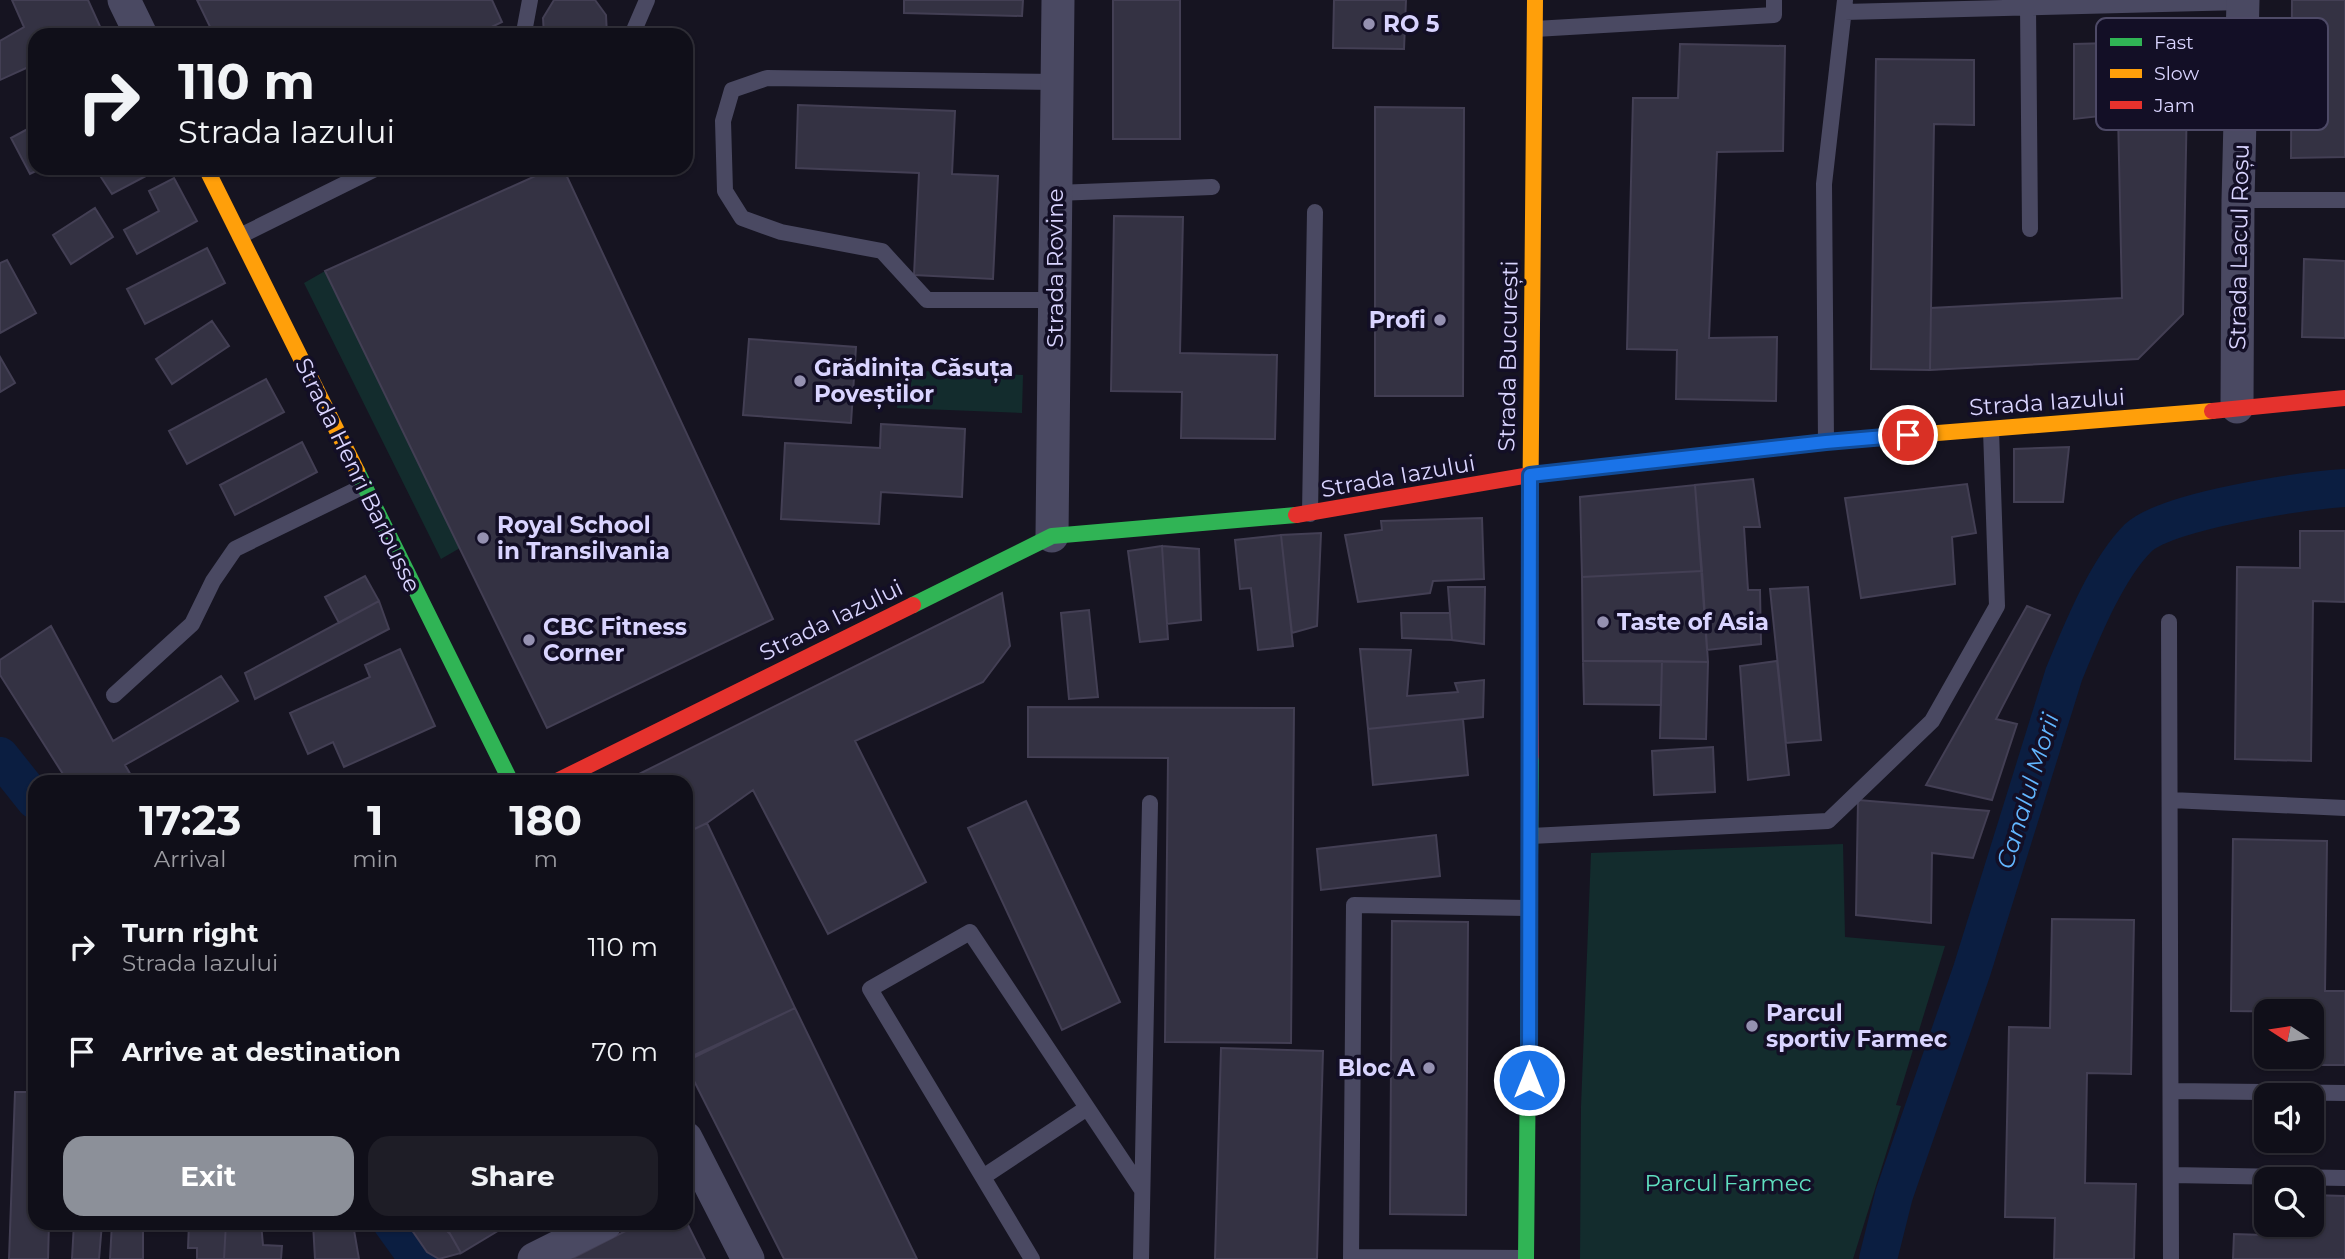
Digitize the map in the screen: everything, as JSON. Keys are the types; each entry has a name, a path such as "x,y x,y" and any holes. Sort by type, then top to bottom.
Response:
{"street":[{"path":"124,0 138,28"},
{"name":"Strada Rovine","path":"1052,536 1058,0"},
{"name":"Strada București","path":"1527,1259 1535,0"},
{"name":"Strada Lacul Roșu","path":"2238,407 2240,130"},
{"name":"Strada Henri Barbusse","path":"210,175 507,775"},
{"name":"Strada Iazului","path":"569,775 1052,536 1310,514 1530,475 1826,442 2151,417 2345,398"},
{"path":"696,1183 748,1259"},
{"path":"534,1259 592,1230"}],"lane":[{"path":"525,28 530,0"},
{"path":"635,28 647,0"},
{"path":"1535,29 1774,15 1774,0"},
{"name":"Strada Lacul Roșu","path":"1845,6 2028,6 2243,1"},
{"path":"1826,442 1824,184 1845,6"},
{"path":"2028,6 2030,229"},
{"path":"1055,300 927,300 882,251 781,232 741,218 724,191 723,121 732,90 767,78 1057,82"},
{"path":"240,236 362,175"},
{"path":"1056,193 1213,187"},
{"path":"2238,200 2345,200"},
{"path":"1310,514 1315,212"},
{"path":"1531,836 1828,821 1932,721 1997,606 1991,429"},
{"path":"114,695 192,624 213,581 235,549 364,486"},
{"path":"2169,622 2171,1259"},
{"path":"2171,800 2345,808"},
{"path":"1141,1259 1150,803"},
{"path":"1527,1259 1351,1258 1354,905 1530,908"},
{"path":"1032,1259 870,989 970,932 1142,1191"},
{"path":"2171,1091 2345,1093"},
{"path":"983,1177 1087,1108"},
{"path":"2171,1175 2345,1178"}],"green space":[{"path":"325,271 460,548 441,559 304,283"},
{"path":"899,370 1023,375 1022,413 897,408"},
{"name":"Parcul sportiv Farmec","path":"1843,844 1845,937 1945,946 1896,1105 1901,1106 1853,1259 1580,1259 1581,1107 1591,853"}],"building":[{"path":"12,0 88,0 101,28 28,28 28,67 0,80 0,41 24,27"},
{"path":"197,0 492,0 502,22 490,28 211,28"},
{"path":"554,0 595,0 606,15 607,28 544,28 543,18"},
{"path":"904,0 1023,0 1022,16 904,13"},
{"path":"1113,0 1180,0 1180,139 1113,139"},
{"name":"RO 5","path":"1334,0 1406,0 1404,49 1333,48"},
{"path":"2292,0 2345,0 2345,157 2291,158 2291,130 2328,130 2328,18 2292,18"},
{"path":"2096,43 2096,116 2074,119 2074,44"},
{"path":"1680,44 1785,46 1783,151 1717,152 1709,338 1777,337 1776,401 1676,399 1677,350 1627,349 1633,98 1678,98"},
{"path":"1876,59 1974,60 1974,125 1934,124 1930,370 1871,369"},
{"path":"798,105 955,111 952,174 998,176 993,279 914,275 919,173 796,168"},
{"path":"1375,107 1464,108 1463,396 1375,396"},
{"path":"28,129 28,170 11,138"},
{"path":"2118,130 2186,130 2183,314 2138,359 1930,370 1931,308 2122,298"},
{"path":"100,175 148,175 112,194"},
{"path":"538,175 566,175 773,619 547,728 325,271"},
{"path":"174,178 197,221 137,254 124,230 159,211 149,191"},
{"path":"95,208 113,237 71,264 53,235"},
{"path":"1114,216 1183,217 1180,353 1277,355 1275,439 1181,438 1182,392 1111,391"},
{"path":"207,248 225,283 145,324 127,289"},
{"path":"2304,259 2345,261 2345,338 2302,337"},
{"path":"7,260 36,313 0,333 0,263"},
{"path":"212,321 229,346 172,384 156,359"},
{"name":"Grădinița Căsuța Poveștilor","path":"749,339 856,347 851,423 743,415"},
{"path":"0,357 15,383 0,392"},
{"path":"266,379 284,412 187,464 169,431"},
{"path":"881,424 965,429 962,497 881,492 879,524 781,519 785,443 880,448"},
{"path":"302,442 317,472 235,515 220,485"},
{"path":"2069,447 2063,502 2014,502 2014,449"},
{"path":"1753,479 1760,527 1744,527 1748,590 1760,590 1761,644 1707,650 1695,485"},
{"path":"1967,484 1976,533 1952,537 1955,584 1861,598 1845,498"},
{"path":"1695,485 1702,571 1582,577 1580,497"},
{"path":"1482,518 1484,579 1433,581 1430,593 1358,602 1345,535 1382,530 1381,521"},
{"path":"2300,531 2345,531 2345,602 2313,601 2311,761 2235,759 2237,567 2300,568"},
{"path":"1321,533 1317,626 1292,633 1281,535"},
{"path":"1281,535 1293,646 1258,650 1251,588 1240,589 1235,540"},
{"path":"1162,546 1199,549 1201,620 1167,624"},
{"path":"1162,546 1168,639 1140,642 1128,551"},
{"path":"1702,571 1708,662 1583,661 1582,577"},
{"path":"365,576 379,601 339,623 325,597"},
{"path":"1448,587 1485,587 1484,644 1452,640"},
{"path":"1808,587 1821,740 1786,743 1770,589"},
{"path":"1002,593 1010,646 983,682 855,741 926,882 828,934 753,790 707,823 693,830 693,775 637,775"},
{"path":"379,601 389,629 255,699 245,673"},
{"path":"2027,606 2050,615 1996,719 2017,724 1992,800 1926,785"},
{"path":"1089,610 1098,697 1069,699 1061,613"},
{"path":"1401,613 1450,613 1452,640 1402,638"},
{"path":"51,626 113,741 221,676 238,701 125,765 131,775 64,775 0,675 0,660"},
{"path":"400,649 435,726 344,767 333,742 308,754 290,713 370,677 365,665"},
{"path":"1360,649 1411,650 1407,696 1458,692 1455,683 1484,680 1483,717 1368,729"},
{"path":"1583,661 1662,661 1661,705 1584,704"},
{"path":"1662,661 1708,662 1706,739 1660,738"},
{"path":"1777,661 1789,775 1748,780 1740,666"},
{"path":"1028,707 1294,708 1291,1043 1165,1042 1168,758 1028,757"},
{"path":"1463,719 1468,775 1373,785 1368,729"},
{"path":"1713,747 1715,792 1654,795 1652,751"},
{"path":"1858,800 1989,811 1973,858 1932,853 1931,923 1856,915"},
{"path":"1026,801 1120,1002 1062,1030 968,828"},
{"path":"707,823 795,1008 695,1057 693,1053 693,830"},
{"path":"1436,835 1440,876 1321,890 1317,849"},
{"path":"2233,839 2327,841 2325,991 2345,991 2345,1065 2324,1065 2324,999 2254,999 2254,1011 2231,1011"},
{"path":"2052,919 2134,920 2131,1074 2087,1073 2085,1183 2136,1184 2134,1259 2054,1259 2055,1218 2005,1217 2009,1027 2050,1028"},
{"name":"Bloc A","path":"1392,921 1468,922 1466,1215 1390,1214"},
{"path":"795,1008 917,1259 784,1259 693,1079 693,1056"},
{"path":"1221,1048 1323,1051 1317,1259 1215,1259"},
{"path":"15,1092 28,1092 28,1230 49,1230 48,1259 9,1259"},
{"path":"2324,1195 2345,1196 2345,1259 2233,1259 2234,1234 2254,1235 2254,1237 2324,1237"},
{"path":"74,1230 101,1230 99,1259 72,1259"},
{"path":"112,1230 143,1230 143,1259 110,1259"},
{"path":"189,1230 226,1230 224,1259 197,1259 197,1248 188,1248"},
{"path":"226,1230 262,1230 263,1245 282,1246 281,1259 224,1259"},
{"path":"313,1230 354,1230 359,1259 315,1259"},
{"path":"412,1230 446,1230 461,1253 439,1259 427,1252"},
{"path":"448,1230 499,1230 461,1253"},
{"path":"627,1230 690,1230 705,1259 571,1259"}],"waterway":[{"name":"Canalul Morii","path":"1878,1259 1894,1195 1972,970 2064,674 2095,603 2115,567 2138,538 2177,519 2269,498 2345,488"},
{"name":"Canalul Morii","path":"0,756 28,791"},
{"name":"Canalul Morii","path":"397,1230 418,1259"}],"traffic: fast":[{"path":"357,471 508,775"},
{"path":"913,605 1052,536 1296,515"},
{"path":"1526,1259 1531,756"}],"traffic: slow":[{"path":"1530,542 1535,0"},
{"path":"209,175 357,471"},
{"path":"1619,465 1826,442 2212,411"}],"traffic: jam":[{"path":"2212,411 2345,398"},
{"path":"1296,515 1530,475 1619,465"},
{"path":"1530,542 1531,756"},
{"path":"569,775 913,605"}],"place":[{"name":"RO 5","path":"1369,24"},
{"name":"Profi","path":"1440,320"},
{"name":"Grădinița Căsuța Poveștilor","path":"800,381"},
{"name":"Royal School in Transilvania","path":"483,538"},
{"name":"Taste of Asia","path":"1603,622"},
{"name":"CBC Fitness Corner","path":"529,640"},
{"name":"Parcul sportiv Farmec","path":"1752,1026"},
{"name":"Bloc A","path":"1429,1068"}],"route":[{"path":"1529,1080 1530,475 1908,435"}],"park label":[{"name":"Parcul Farmec","path":"1728,1183"}]}
